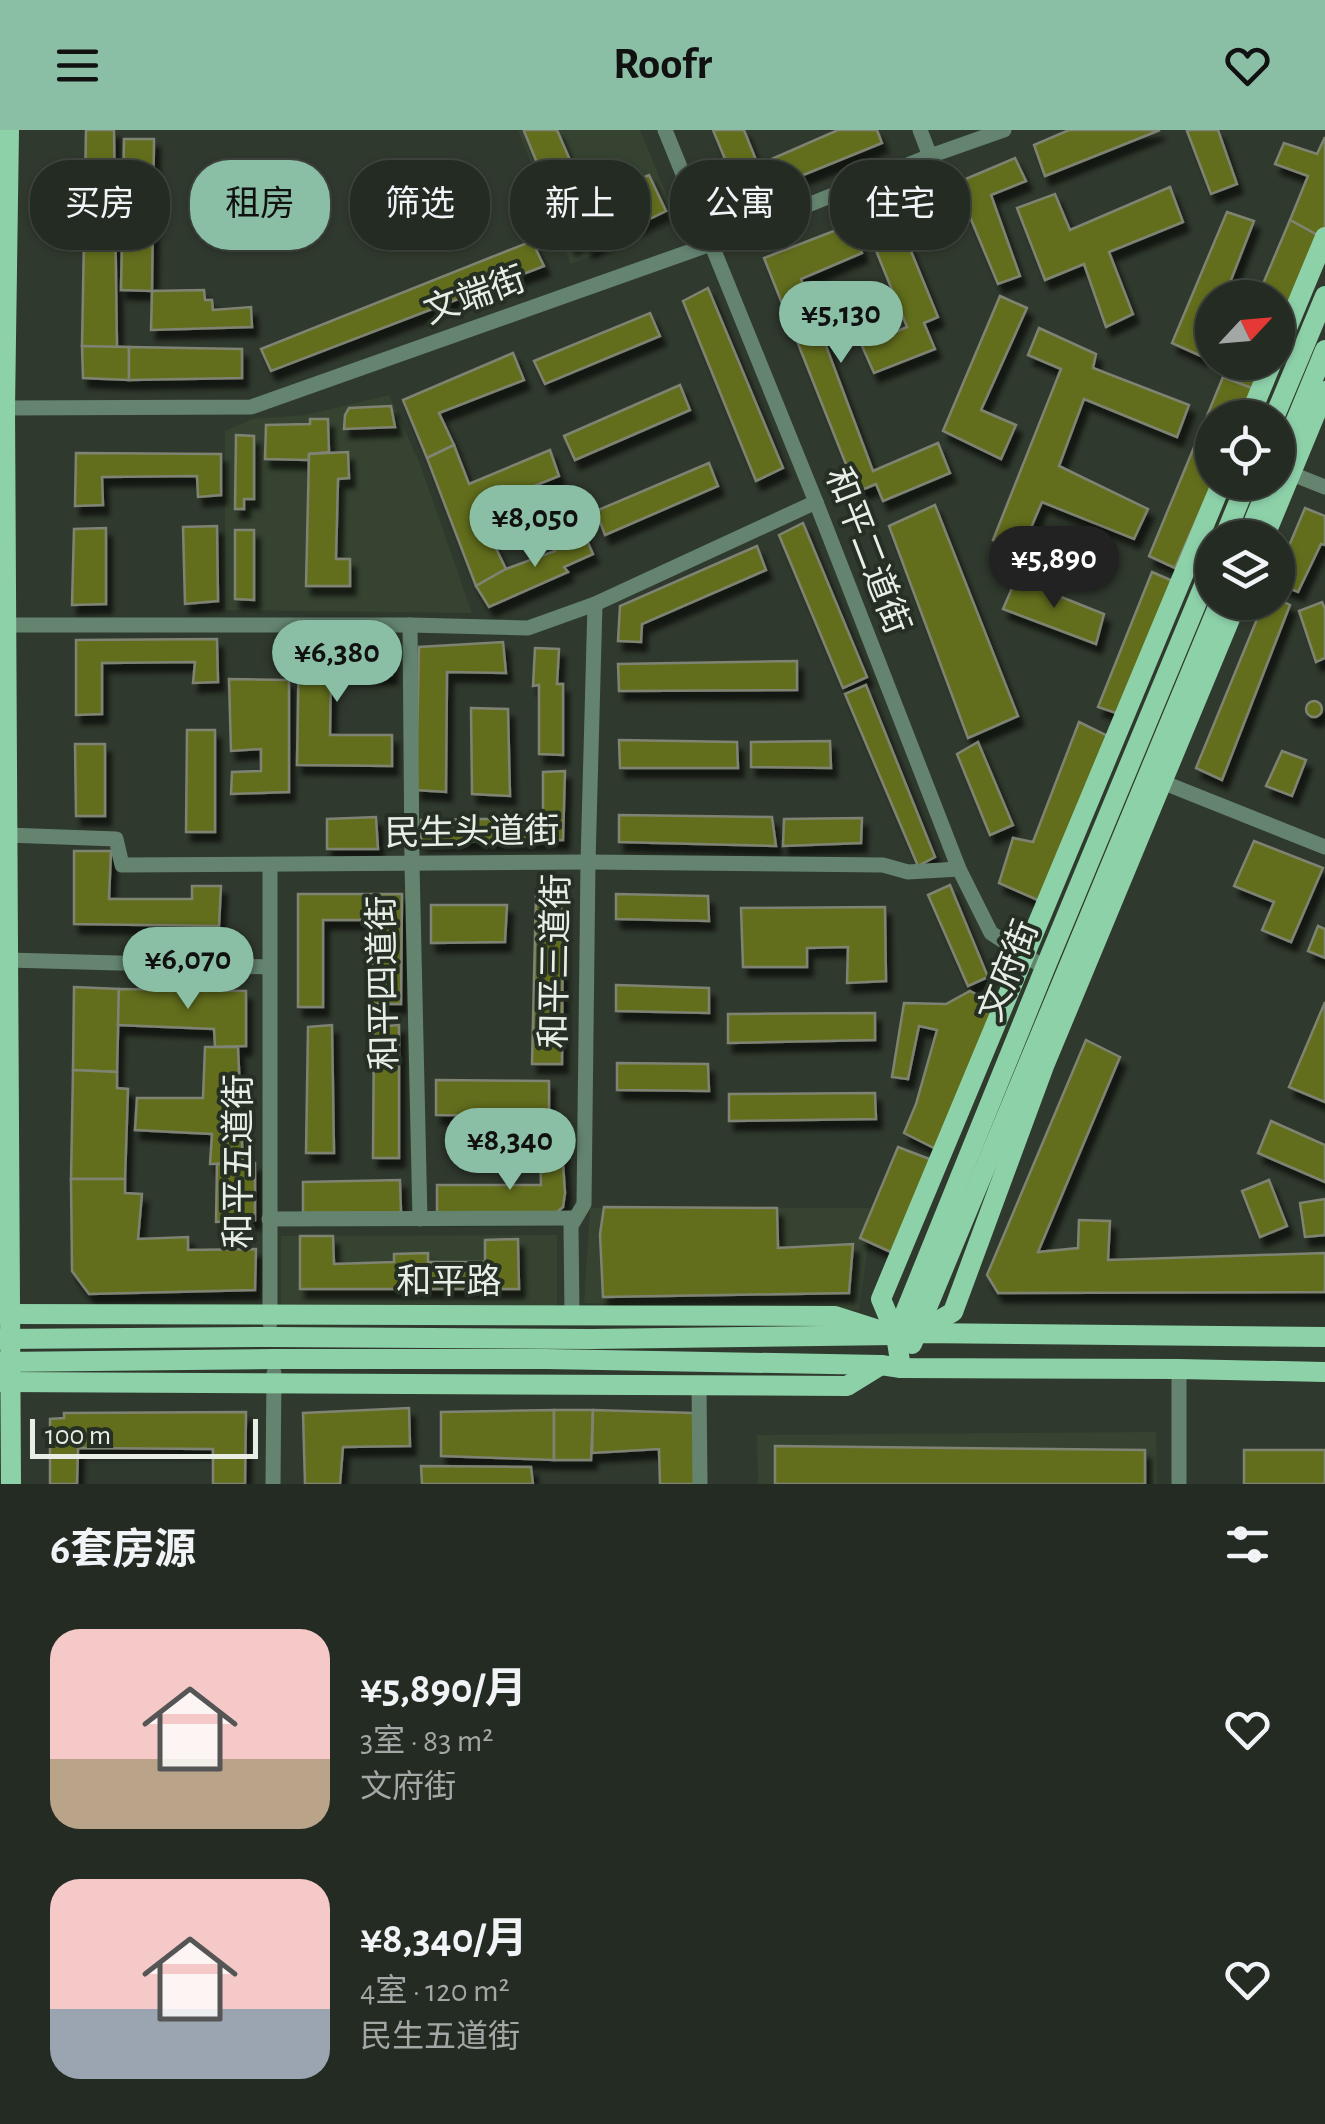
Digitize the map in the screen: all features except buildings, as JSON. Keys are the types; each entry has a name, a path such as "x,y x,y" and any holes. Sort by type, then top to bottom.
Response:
{"main road":[{"path":"10,130 3,308 8,960 4,1339 11,1484"},
{"path":"1295,309 1325,236"},
{"path":"1282,400 1325,296"},
{"path":"1295,432 1325,350"},
{"path":"1295,445 1325,391"},
{"path":"891,1366 896,1335 882,1299 1215,500"},
{"name":"文府街","path":"896,1335 1195,607"},
{"name":"文府街","path":"1155,779 1213,620"},
{"name":"文府街","path":"891,1366 918,1332 1155,779 1229,620"},
{"name":"和平路","path":"4,1314 835,1316 896,1335"},
{"path":"704,1338 761,1316"},
{"name":"和平路","path":"4,1339 704,1338 918,1332 1325,1337"},
{"path":"5,1372 274,1358 1325,1372"},
{"path":"699,1386 756,1362"},
{"path":"5,1372 274,1384 847,1386 891,1366"}],"street":[{"name":"和平二道街","path":"665,130 677,160"},
{"path":"920,130 930,156"},
{"name":"文端街","path":"810,204 1004,130"},
{"name":"文端街","path":"5,408 251,407 694,250"},
{"name":"和平二道街","path":"713,250 958,870 991,933 1045,968"},
{"path":"1295,474 1325,487"},
{"path":"4,618 528,628 594,604 816,502"},
{"name":"和平三道街","path":"572,1314 570,1226 584,1204 594,604"},
{"name":"和平四道街","path":"410,626 420,1219"},
{"path":"1155,779 1325,848"},
{"name":"民生头道街","path":"7,835 116,839 122,865 588,862 883,864 908,872 958,870"},
{"name":"和平五道街","path":"270,865 270,1337"},
{"path":"8,960 269,967"},
{"path":"269,1218 574,1218"},
{"path":"274,1358 274,1484"},
{"path":"1178,1369 1179,1484"},
{"path":"699,1386 700,1484"}],"shaded area":[{"path":"518,130 640,130 670,203 670,223 650,231 650,160 530,160"},
{"path":"565,250 605,250 571,264"},
{"path":"389,395 420,464 472,613 225,610 225,431 252,419 306,415"},
{"path":"590,1208 873,1208 859,1310 584,1303"},
{"path":"557,1235 557,1307 281,1308 281,1236"},
{"path":"1156,1432 1157,1484 758,1484 757,1435"}]}
